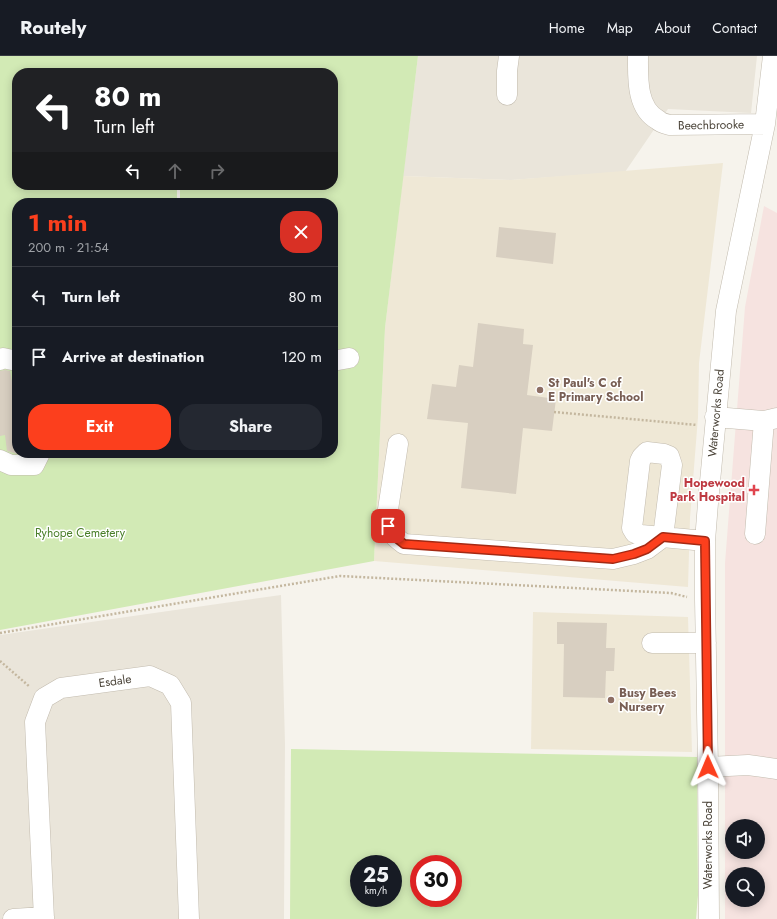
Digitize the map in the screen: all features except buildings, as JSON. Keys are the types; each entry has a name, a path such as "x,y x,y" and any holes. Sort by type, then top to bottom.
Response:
{"street":[{"path":"507,94 507,71 509,56"},
{"name":"Beechbrooke","path":"638,56 638,82 641,100 648,112 656,120 670,125 765,124"},
{"name":"Waterworks Road","path":"709,919 705,541 726,311 765,124 774,56"},
{"path":"0,360 3,358 12,360"},
{"path":"715,422 770,419 755,534"},
{"path":"398,444 387,516 388,526 395,537 404,544 613,559 647,549 663,537 705,541"},
{"path":"0,460 12,466 34,465 38,458"},
{"path":"652,643 706,643"},
{"name":"Esdale","path":"44,698 61,688 150,676 170,685 180,702 189,919"},
{"path":"13,919 44,918 35,722 44,698"},
{"path":"708,767 748,764 777,769"}],"path":[{"path":"554,412 715,422"},
{"path":"0,633 340,576 671,593 684,597 705,598"},
{"path":"0,661 44,698"}],"shaded area":[{"path":"418,56 757,56 751,113 668,109 625,172 511,180 403,176"},
{"name":"St Paul's C of E Primary School","path":"723,163 699,363 698,417 690,518 688,587 374,561 385,328 403,176 511,180"},
{"name":"Hopewood Park Hospital","path":"764,206 777,213 777,919 725,919 725,907 765,907 765,867 725,867 725,859 765,859 765,819 725,819 725,563 745,307"},
{"path":"281,595 285,744 284,919 0,919 0,635"},
{"name":"Busy Bees Nursery","path":"533,612 688,617 692,752 531,749"}],"green space":[{"name":"Ryhope Cemetery","path":"0,56 418,56 385,328 374,561 0,630"},
{"path":"291,749 697,757 698,895 696,919 290,919"}],"place":[{"name":"St Paul's C of E Primary School","path":"540,390"},
{"name":"Hopewood Park Hospital","path":"754,490"},
{"name":"Busy Bees Nursery","path":"611,700"}],"route":[{"path":"388,526 395,537 404,544 613,559 647,549 663,537 705,541 708,767"}]}
